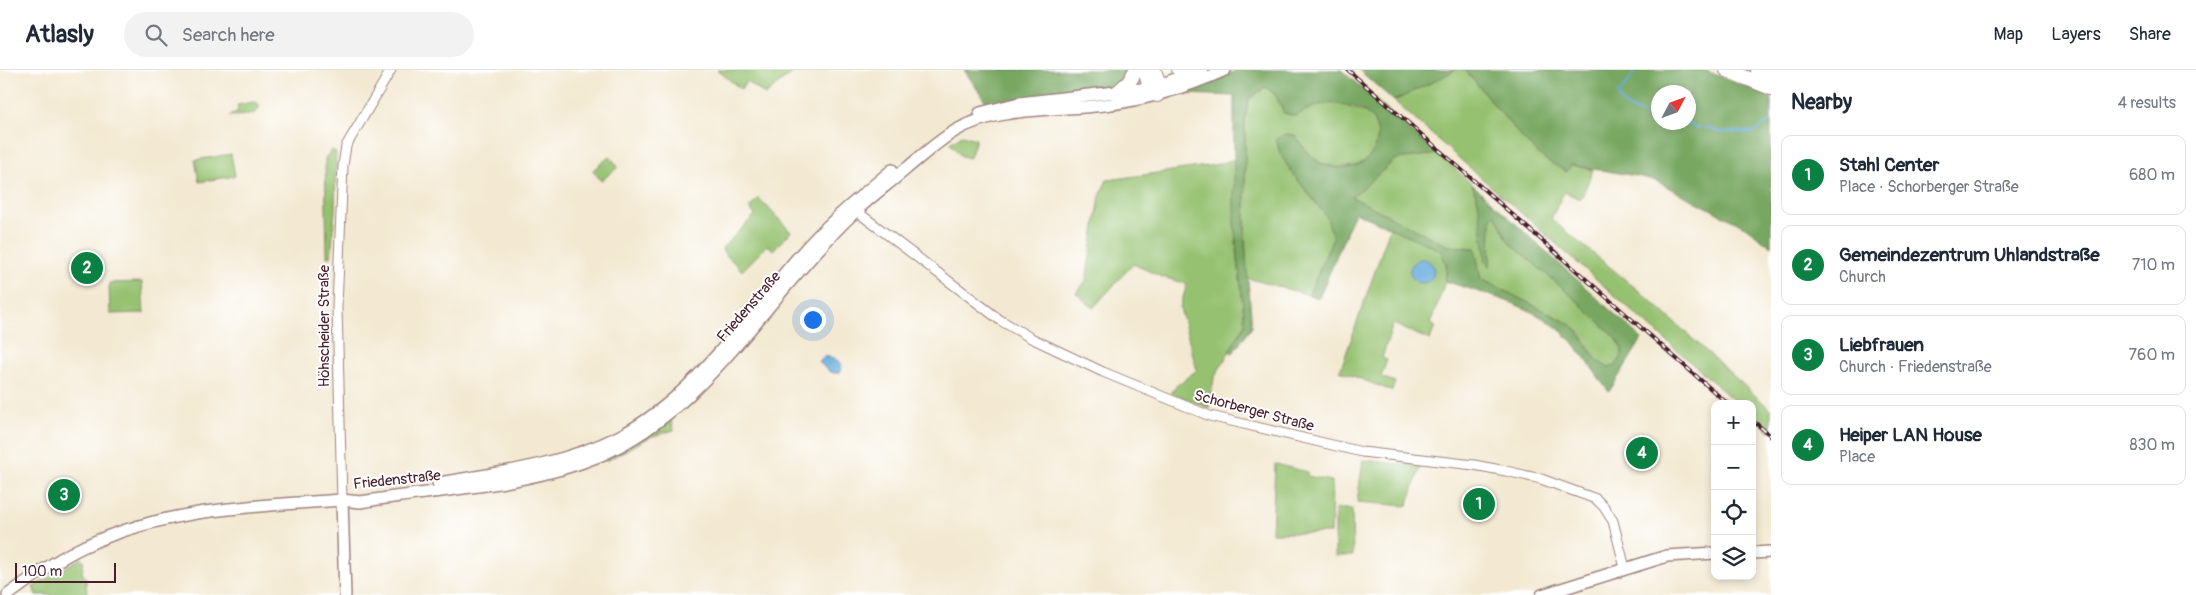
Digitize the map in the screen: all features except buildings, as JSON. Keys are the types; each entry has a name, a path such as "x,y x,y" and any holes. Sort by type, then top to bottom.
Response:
{"highway":[{"path":"1117,93 1129,82 1136,70"},
{"path":"1144,70 1155,89"},
{"path":"1154,70 1155,89"},
{"path":"1179,70 1187,70"},
{"path":"1727,70 1771,88"},
{"path":"1758,70 1771,76"}],"main road":[{"path":"1155,89 1202,70"},
{"path":"1155,89 1225,70"},
{"name":"Friedenstraße","path":"853,208 940,141 970,123 988,117 1105,105 1155,89"},
{"name":"Friedenstraße","path":"8,595 47,567 85,546 162,518 222,508 342,500 360,502 535,476 580,463 622,444 666,415 701,384 853,208 936,134 966,118 1020,103 1155,89"},
{"name":"Höhscheider Straße","path":"342,500 345,595"},
{"path":"1756,552 1771,552"},
{"path":"1542,595 1667,556 1711,553"}],"street":[{"name":"Höhscheider Straße","path":"342,500 337,307 344,159 346,146 352,134 391,70"},
{"name":"Schorberger Straße","path":"853,208 1000,320 1032,338 1103,372 1202,413 1262,430 1362,452 1474,465 1506,471 1541,479 1596,499 1613,521 1625,568"}],"green space":[{"path":"717,70 796,70 765,95 747,81 741,89"},
{"path":"964,70 1133,70 1113,89 986,102"},
{"path":"1237,70 1341,70 1438,154 1396,159 1352,197 1448,246 1475,248 1481,279 1572,325 1597,360 1609,368 1616,365 1622,356 1622,349 1617,339 1575,299 1508,241 1495,214 1491,218 1490,267 1486,262 1478,201 1472,184 1642,339 1609,392 1574,345 1561,331 1549,322 1506,301 1445,281 1447,266 1440,250 1355,212 1319,298 1309,295 1333,238 1327,217 1293,174 1280,154 1276,139 1286,134 1295,135 1306,151 1317,161 1340,168 1355,166 1367,159 1375,148 1378,136 1375,123 1367,113 1351,106 1328,104 1316,106 1296,116 1284,113 1275,94 1266,87 1248,100 1245,121 1245,246 1252,326 1233,353 1229,351 1245,325 1234,222 1234,96 1185,94"},
{"path":"1359,70 1456,70 1394,101"},
{"path":"1456,70 1465,70 1522,138 1571,165 1593,170 1581,199 1564,192 1551,219 1649,299 1771,410 1771,432 1756,419 1756,400 1733,400 1394,101"},
{"path":"1465,70 1704,70 1771,97 1771,246 1745,227 1656,181 1571,165 1567,172 1544,159 1522,138"},
{"path":"1266,87 1275,94 1284,113 1296,116 1318,104 1336,103 1365,112 1372,117 1378,133 1376,147 1367,161 1358,166 1337,167 1320,163 1306,151 1295,135 1293,174 1327,217 1333,238 1309,295 1247,278 1245,121 1248,100"},
{"path":"258,103 259,108 254,113 229,116 238,111 237,105"},
{"path":"962,135 976,139 970,158 961,156 950,143"},
{"path":"332,150 336,153 335,211 331,257 327,257 325,158"},
{"path":"231,154 235,176 199,182 195,160"},
{"path":"1438,154 1472,184 1478,201 1490,266 1491,218 1495,214 1508,241 1575,299 1617,339 1622,349 1622,357 1616,365 1609,368 1599,364 1580,333 1563,320 1481,279 1474,248 1448,246 1352,197 1396,159"},
{"path":"610,156 618,167 601,181 593,170"},
{"path":"1235,159 1234,222 1245,325 1214,378 1209,408 1171,393 1176,386 1197,370 1180,308 1187,284 1162,277 1133,264 1093,308 1076,293 1086,281 1100,196 1107,180 1214,165"},
{"path":"759,198 791,232 773,250 768,245 742,271 723,252 722,248 755,215 749,208"},
{"path":"1390,228 1437,247 1444,257 1446,266 1443,287 1430,324 1435,326 1430,340 1393,324 1382,358 1387,360 1381,377 1395,382 1392,391 1340,371"},
{"path":"142,282 144,313 110,314 109,283"},
{"path":"671,420 674,430 650,437 606,461 605,459"},
{"path":"1363,460 1421,466 1407,506 1357,502"},
{"path":"1275,464 1308,472 1307,476 1332,481 1331,533 1272,533"},
{"path":"1335,509 1352,509 1353,556 1335,556"},
{"path":"81,558 84,560 82,573 86,578 87,595 36,595 33,587"}],"water":[{"path":"1422,259 1431,262 1434,271 1431,280 1422,283 1413,280 1410,271 1413,262"},
{"path":"823,357 832,357 839,362 842,367 839,373 830,372 822,366 819,361"}],"waterway":[{"path":"1632,70 1634,74 1618,95 1620,100 1629,108 1651,116"},
{"path":"1704,127 1720,132 1754,132 1771,121"}],"railway":[{"path":"1348,70 1723,400"},
{"path":"1756,423 1771,436"}],"place":[{"name":"Gemeindezentrum Uhlandstraße","path":"87,268"},
{"name":"Heiper LAN House","path":"1642,453"},
{"name":"Liebfrauen","path":"64,495"},
{"name":"Stahl Center","path":"1479,504"}]}
